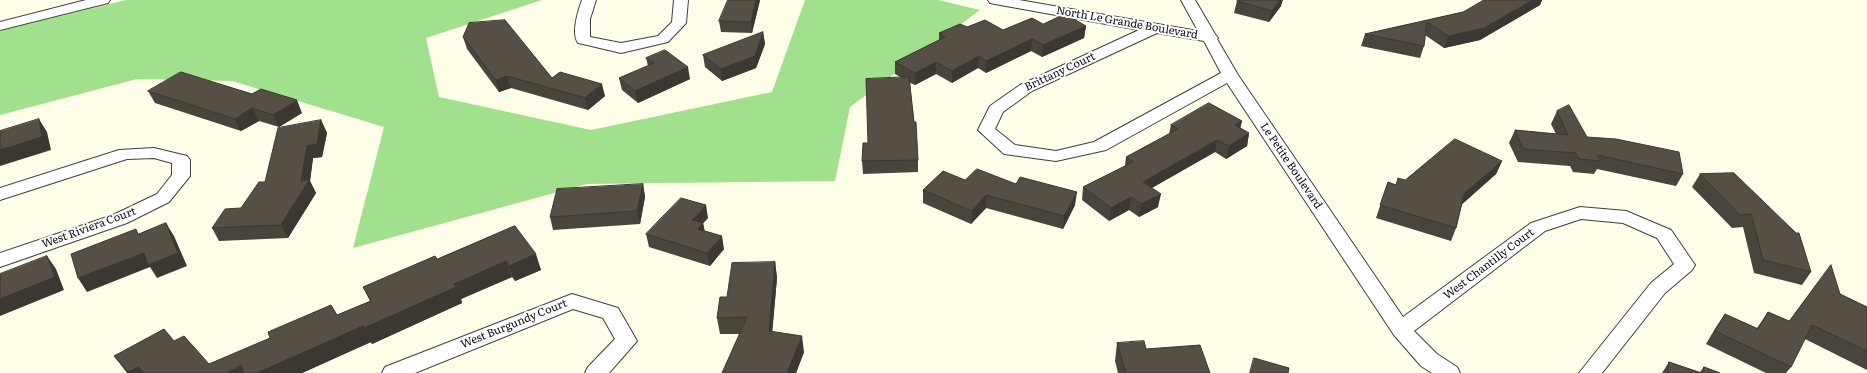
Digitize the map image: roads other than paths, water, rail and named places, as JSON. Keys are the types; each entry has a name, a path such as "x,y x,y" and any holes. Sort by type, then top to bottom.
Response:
{"street":[{"path":"0,26 104,0"},
{"path":"589,0 583,19 583,40 621,48 663,39 678,23 681,0"},
{"name":"North Le Grande Boulevard","path":"1000,0 1211,38"},
{"name":"Le Petite Boulevard","path":"1188,0 1211,38 1230,75 1401,330 1429,360 1449,373"},
{"name":"Brittany Court","path":"1155,28 1026,88 996,109 986,130 1010,150 1056,156 1100,146 1230,75"},
{"name":"West Riviera Court","path":"0,194 125,154 154,153 181,160 180,176 163,198 120,219 0,260"},
{"name":"West Chantilly Court","path":"1401,330 1538,227 1580,213 1626,217 1664,234 1684,265 1658,288 1590,373"},
{"name":"West Burgundy Court","path":"393,373 572,301 611,314 626,341 596,373"}]}
